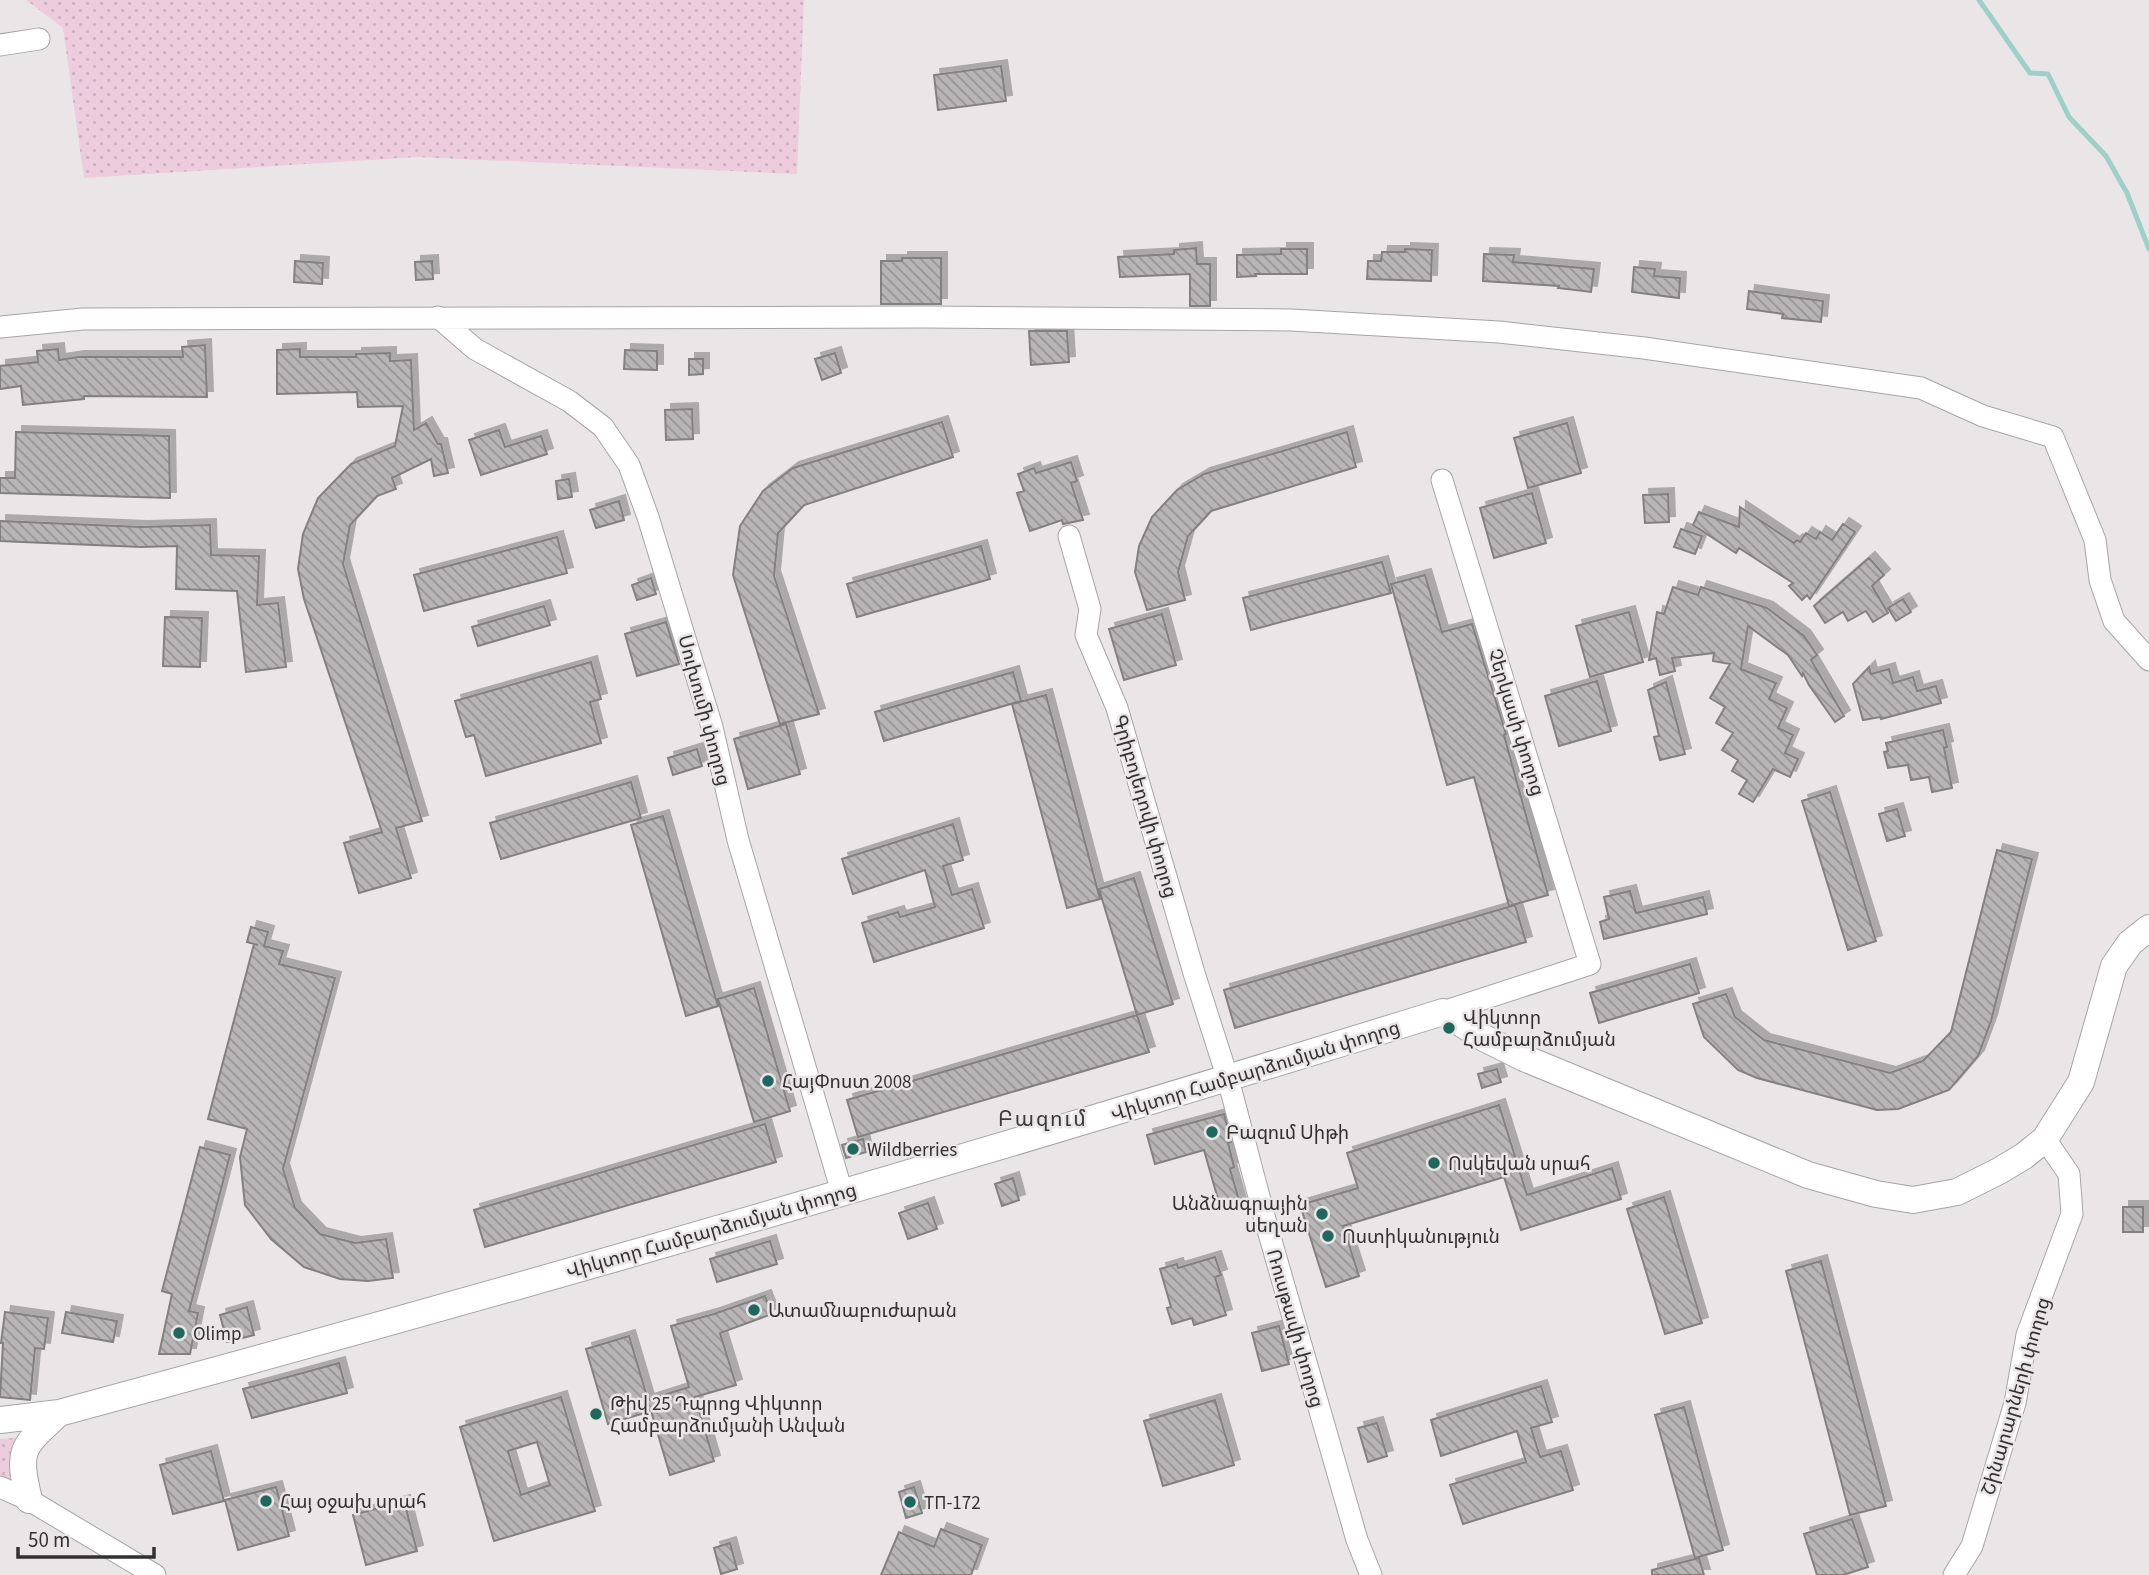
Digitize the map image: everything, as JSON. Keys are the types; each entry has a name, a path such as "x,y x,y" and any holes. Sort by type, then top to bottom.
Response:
{"street":[{"path":"0,45 39,39"},
{"path":"0,327 83,319 438,317 1291,320 1499,332 1644,348 1921,388 1983,416 2053,437 2095,540 2101,580 2114,621 2149,660"},
{"name":"Սուխումի փողոց","path":"438,317 474,349 569,401 603,427 629,465 652,529 701,690 738,840 842,1192"},
{"name":"Չերկասի փողոց","path":"1443,480 1590,964 1443,1013"},
{"name":"Գրիբոյեդովի փողոց","path":"1069,536 1090,609 1086,635 1117,708 1194,973 1228,1079"},
{"path":"1443,1013 1484,1038 1562,1074 1797,1171 1875,1194 1913,1200 1957,1192 2024,1156 2045,1139 2081,1082 2114,966 2130,943 2149,928"},
{"name":"Վիկտոր Համբարձումյան փողոց","path":"0,1420 59,1413 405,1320 1228,1079 1443,1013"},
{"name":"Ռուսթավի փողոց","path":"1228,1079 1266,1223 1357,1540 1371,1575"},
{"name":"Շինարարների փողոց","path":"1954,1575 1972,1546 2015,1403 2028,1335 2073,1214 2069,1174 2045,1139"},
{"path":"29,1500 22,1467 24,1452 31,1438 59,1413"},
{"path":"0,1487 29,1500 155,1575"}],"shaded area":[{"path":"26,0 804,0 797,174 417,157 84,178 63,28"},
{"path":"23,1437 18,1486 0,1478 0,1439"}],"building":[{"path":"1001,66 1006,101 938,110 934,75"},
{"path":"1196,248 1197,264 1210,264 1210,306 1190,306 1190,274 1120,277 1118,257 1174,254 1174,250"},
{"path":"1281,249 1307,249 1307,274 1255,274 1256,276 1237,277 1237,255 1281,254"},
{"path":"1405,249 1432,250 1431,281 1367,279 1368,261 1381,261 1382,252 1405,252"},
{"path":"1484,254 1514,255 1513,262 1594,269 1591,292 1558,288 1559,286 1483,281"},
{"path":"902,258 941,258 941,304 881,304 881,261 902,261"},
{"path":"295,261 323,263 322,284 294,282"},
{"path":"432,261 433,279 416,280 415,262"},
{"path":"1634,267 1655,269 1654,276 1680,278 1679,298 1632,292"},
{"path":"1749,291 1823,301 1821,322 1782,318 1783,314 1747,309"},
{"path":"1029,331 1067,331 1069,362 1031,365"},
{"path":"205,345 207,397 84,396 84,399 23,405 21,386 0,389 0,366 38,362 37,351 58,349 59,360 78,357 183,357 182,347"},
{"path":"300,349 300,357 356,357 356,354 390,353 390,361 411,360 414,430 426,423 438,444 441,444 448,473 434,476 431,459 392,478 396,489 377,496 350,525 343,564 422,821 396,828 411,878 359,893 344,843 382,832 304,599 298,569 303,534 318,498 351,464 395,446 403,406 358,407 357,392 277,394 277,350"},
{"path":"625,350 657,351 657,370 624,369"},
{"path":"835,353 841,373 822,380 815,359"},
{"path":"689,359 703,359 703,374 689,375"},
{"path":"692,409 693,439 666,440 665,410"},
{"path":"942,422 953,457 804,505 778,533 774,576 819,714 780,724 733,575 740,526 763,491 793,468"},
{"path":"1567,423 1581,473 1528,488 1514,438"},
{"path":"499,430 505,447 541,436 547,454 481,475 469,440"},
{"path":"16,432 169,436 170,498 0,493 0,478 15,478"},
{"path":"1347,432 1356,467 1211,511 1188,536 1178,572 1185,600 1147,610 1135,572 1139,546 1152,517 1177,490 1204,474"},
{"path":"1071,462 1077,481 1071,483 1083,520 1063,524 1062,520 1030,531 1017,493 1024,491 1018,474 1034,468 1036,473"},
{"path":"569,479 572,497 558,499 556,481"},
{"path":"1532,493 1546,543 1494,558 1480,508"},
{"path":"1668,494 1669,522 1645,523 1643,495"},
{"path":"619,501 624,520 596,528 590,510"},
{"path":"1740,507 1794,543 1797,540 1800,542 1806,533 1816,539 1820,532 1832,540 1843,524 1855,532 1810,599 1807,595 1802,600 1789,586 1793,583 1739,548 1736,553 1693,525 1699,512 1739,527"},
{"path":"0,521 141,527 210,525 211,555 259,556 257,605 278,603 286,667 246,672 237,591 176,589 177,546 0,541"},
{"path":"1681,529 1702,536 1695,554 1674,547"},
{"path":"557,537 567,573 424,611 414,575"},
{"path":"981,546 990,579 857,617 847,584"},
{"path":"1869,558 1884,575 1872,586 1888,613 1873,622 1866,611 1848,621 1843,612 1825,623 1814,606"},
{"path":"1382,562 1391,593 1251,630 1243,598"},
{"path":"1425,575 1442,632 1472,624 1506,734 1504,735 1548,895 1509,906 1474,777 1447,785 1391,584"},
{"path":"651,578 656,594 637,600 632,585"},
{"path":"1673,587 1698,595 1701,587 1767,608 1804,636 1817,655 1811,660 1844,716 1835,722 1788,655 1748,626 1741,669 1776,683 1769,699 1787,708 1778,728 1793,735 1785,753 1798,759 1790,777 1773,769 1753,802 1739,794 1747,780 1732,771 1738,760 1722,750 1733,733 1716,723 1725,707 1710,698 1730,664 1713,661 1714,653 1672,658 1675,671 1660,675 1656,658 1649,660 1657,612 1664,614"},
{"path":"1903,599 1911,612 1896,621 1888,608"},
{"path":"544,606 550,625 478,646 472,627"},
{"path":"1629,612 1643,662 1590,677 1576,626"},
{"path":"1162,614 1176,665 1124,680 1109,629"},
{"path":"165,617 202,618 200,667 163,666"},
{"path":"666,622 679,664 637,676 625,634"},
{"path":"591,662 601,699 590,702 601,743 486,776 474,735 466,737 455,701"},
{"path":"1869,667 1871,674 1889,669 1893,683 1913,677 1917,691 1936,686 1941,703 1881,719 1863,720 1853,684"},
{"path":"1013,672 1021,701 884,741 875,712"},
{"path":"1597,681 1611,731 1559,746 1545,696"},
{"path":"1666,682 1685,754 1660,760 1654,737 1659,736 1648,690"},
{"path":"1046,695 1100,899 1067,908 1012,704"},
{"path":"786,724 800,774 748,789 734,739"},
{"path":"1943,730 1952,788 1932,792 1929,777 1911,780 1908,765 1888,768 1884,752 1888,751 1886,743"},
{"path":"697,749 702,766 673,775 668,758"},
{"path":"631,782 641,818 501,859 490,823"},
{"path":"1830,792 1876,941 1848,950 1802,801"},
{"path":"1897,809 1905,836 1887,841 1879,814"},
{"path":"663,816 718,1006 686,1016 631,825"},
{"path":"953,824 963,860 943,866 952,895 972,889 984,928 874,962 862,923 898,912 900,917 935,907 925,870 853,894 842,859"},
{"path":"1997,850 2032,859 1991,1021 1978,1056 1949,1090 1898,1109 1877,1110 1757,1078 1738,1070 1704,1037 1693,1004 1726,994 1735,1017 1764,1040 1890,1073 1923,1061 1951,1032"},
{"path":"1134,878 1173,1004 1137,1015 1099,889"},
{"path":"1630,891 1636,913 1703,897 1707,914 1604,939 1600,922 1609,919 1604,897"},
{"path":"1515,905 1526,942 1235,1028 1224,990"},
{"path":"251,927 268,932 264,946 283,951 279,964 335,978 283,1169 295,1208 320,1234 355,1243 386,1239 393,1278 368,1281 340,1279 304,1267 271,1239 245,1205 240,1157 247,1129 208,1119 254,944 258,945 247,942"},
{"path":"1690,964 1699,993 1599,1023 1590,993"},
{"path":"754,988 790,1111 754,1122 718,999"},
{"path":"1137,1015 1149,1052 858,1137 847,1100"},
{"path":"1497,1069 1501,1082 1482,1088 1478,1074"},
{"path":"1499,1105 1527,1195 1612,1168 1621,1199 1521,1230 1504,1177 1343,1226 1359,1276 1326,1287 1300,1205 1358,1188 1347,1153"},
{"path":"1224,1114 1234,1167 1230,1169 1240,1204 1221,1210 1204,1150 1155,1164 1147,1135"},
{"path":"765,1124 776,1162 485,1247 474,1210"},
{"name":"Wildberries","path":"863,1139 866,1152 846,1158 842,1145"},
{"path":"200,1147 230,1155 189,1311 198,1313 190,1354 159,1354 172,1294 162,1291"},
{"path":"1013,1178 1019,1200 1002,1206 995,1184"},
{"path":"1664,1197 1702,1323 1665,1334 1627,1209"},
{"path":"928,1203 937,1229 908,1239 899,1213"},
{"path":"2123,1207 2143,1207 2143,1232 2123,1232"},
{"path":"770,1241 777,1264 717,1282 710,1259"},
{"path":"1215,1257 1221,1275 1215,1277 1226,1315 1194,1325 1192,1318 1172,1324 1167,1308 1171,1307 1160,1269 1177,1264 1178,1268"},
{"path":"1821,1261 1886,1506 1850,1515 1786,1271"},
{"path":"765,1296 772,1314 720,1333 736,1385 695,1397 714,1461 670,1475 651,1411 608,1424 586,1349 629,1336 648,1400 689,1387 671,1326"},
{"path":"247,1307 254,1335 227,1342 220,1315"},
{"path":"5,1312 48,1318 44,1349 35,1348 30,1400 0,1397 1,1343"},
{"path":"66,1312 117,1321 113,1342 62,1333"},
{"path":"1279,1326 1289,1364 1262,1371 1252,1333"},
{"path":"339,1363 347,1393 252,1418 243,1389"},
{"path":"1541,1386 1552,1422 1531,1428 1540,1457 1561,1451 1573,1490 1463,1524 1450,1485 1526,1462 1517,1431 1441,1456 1431,1420"},
{"path":"561,1397 595,1511 494,1541 460,1427","holes":["537,1442 550,1485 521,1495 508,1451"]},
{"path":"1215,1400 1234,1465 1163,1486 1144,1421"},
{"path":"1684,1407 1723,1550 1695,1558 1655,1415"},
{"path":"1377,1423 1387,1456 1368,1462 1358,1428"},
{"path":"211,1451 224,1501 173,1514 160,1465"},
{"path":"276,1487 289,1536 238,1550 225,1500"},
{"name":"ТП-172","path":"914,1487 922,1513 906,1518 899,1492"},
{"path":"404,1501 417,1551 366,1565 353,1515"},
{"path":"1852,1519 1868,1567 1843,1575 1817,1575 1804,1534"},
{"path":"941,1529 982,1545 971,1575 881,1575 899,1532 934,1547"},
{"path":"730,1543 737,1569 721,1574 714,1548"},
{"path":"1699,1558 1704,1575 1652,1575 1652,1570"}],"waterway":[{"path":"1979,0 2030,73 2048,74 2069,117 2106,156 2127,193 2149,249"}],"place":[{"name":"Վիկտոր Համբարձումյան","path":"1449,1028"},
{"name":"ՀայՓոստ 2008","path":"768,1081"},
{"name":"Բազում Սիթի","path":"1212,1132"},
{"name":"Wildberries","path":"853,1149"},
{"name":"Ոսկեվան սրահ","path":"1434,1163"},
{"name":"Անձնագրային սեղան","path":"1322,1214"},
{"name":"Ոստիկանություն","path":"1328,1236"},
{"name":"Ատամնաբուժարան","path":"754,1310"},
{"name":"Olimp","path":"179,1333"},
{"name":"Թիվ 25 Դպրոց Վիկտոր Համբարձումյանի Անվան","path":"596,1414"},
{"name":"Հայ օջախ սրահ","path":"266,1501"},
{"name":"ТП-172","path":"910,1502"}],"district":[{"name":"Բազում","path":"1043,1119"}]}
